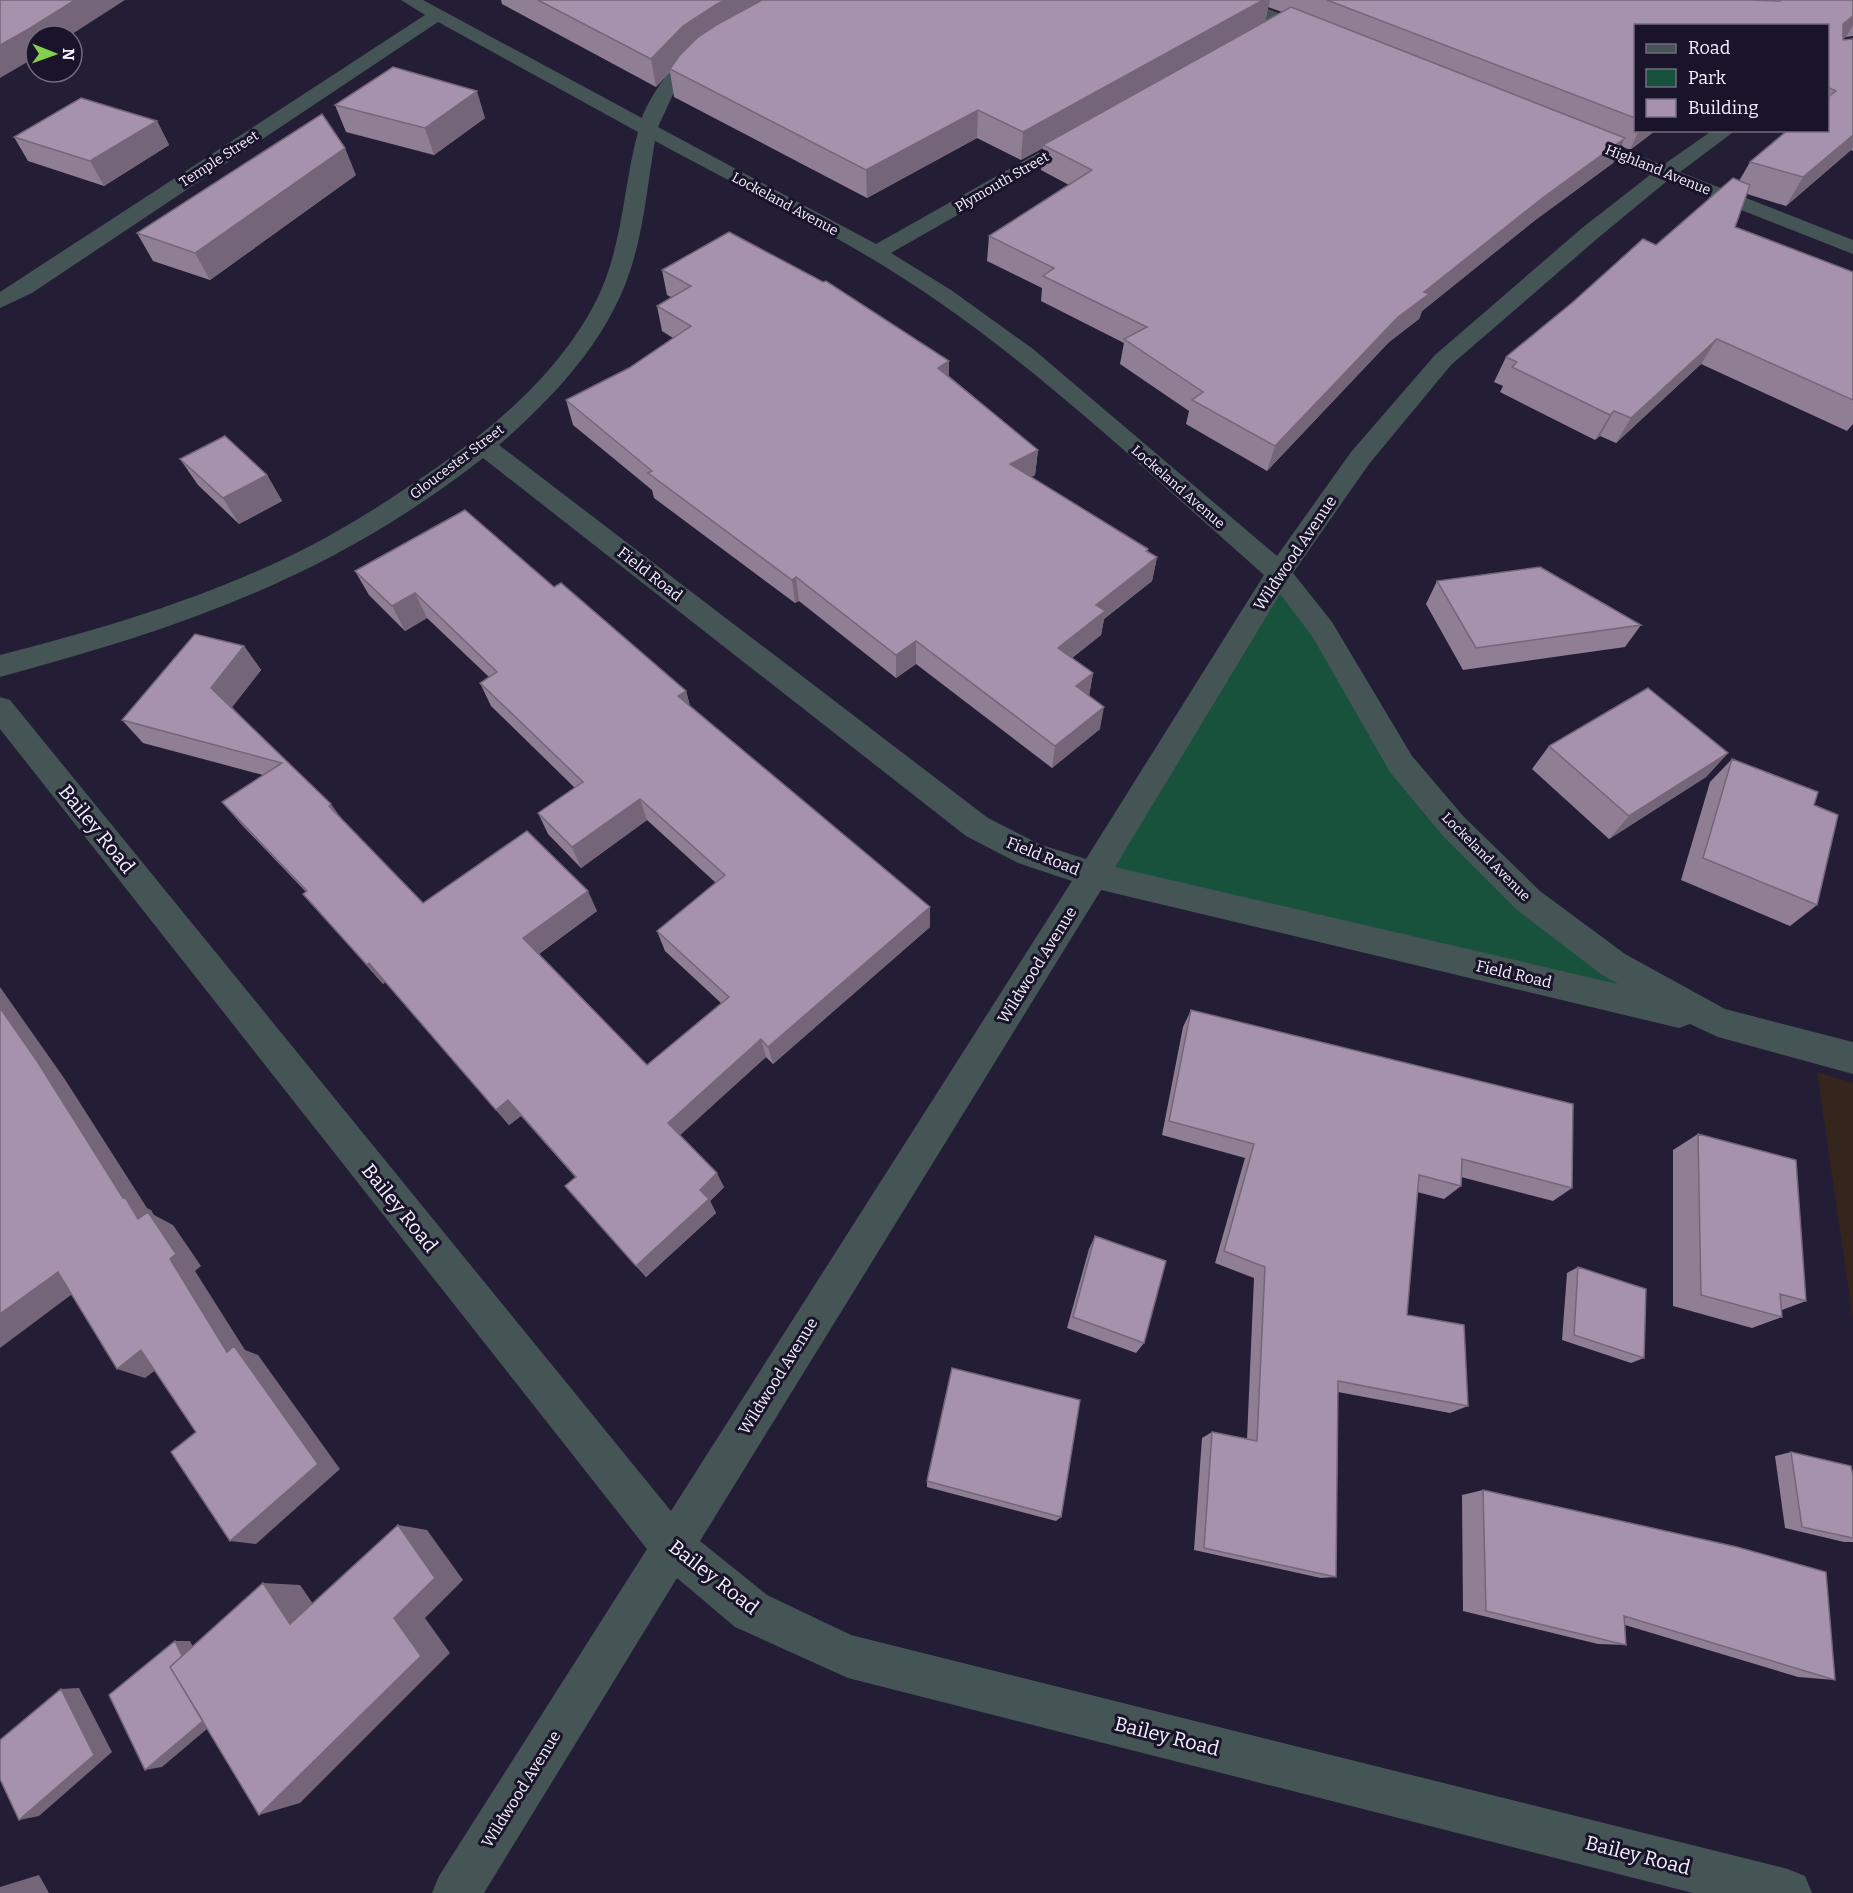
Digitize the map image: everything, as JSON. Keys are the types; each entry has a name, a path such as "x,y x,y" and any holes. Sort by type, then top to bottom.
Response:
{"street":[{"name":"Lockeland Avenue","path":"410,0 876,253 943,295 1025,354 1279,573 1322,629 1401,764 1453,826 1529,901 1613,964 1718,1022 1853,1058"},
{"path":"1229,0 1328,39"},
{"name":"Temple Street","path":"0,302 437,15"},
{"path":"1264,33 1284,22"},
{"name":"Gloucester Street","path":"0,666 104,639 230,595 318,554 406,501 484,446 538,397 582,344 609,298 627,250 646,129 665,90 690,64 722,41"},
{"name":"Plymouth Street","path":"876,253 1101,126"},
{"name":"Highland Avenue","path":"1556,130 1853,248"},
{"name":"Wildwood Avenue","path":"456,1893 1093,875 1279,573 1360,458 1443,360 1590,233 1665,173 1724,132"},
{"name":"Field Road","path":"484,446 977,827 1029,854 1093,875 1718,1022"},
{"name":"Bailey Road","path":"0,708 672,1546 751,1611 848,1656 1788,1893"}],"shaded area":[{"path":"1817,1072 1853,1083 1853,1320"}],"green space":[{"path":"1279,573 1362,699 1529,901 1718,1022 1093,875"}],"building":[{"path":"0,0 75,0 37,24 24,24 24,32 0,45"},
{"path":"538,0 725,0 683,26 651,59"},
{"path":"762,0 1263,0 1023,132 978,110 866,170 670,69 697,38"},
{"path":"1327,0 1853,0 1853,16 1843,24 1843,40 1853,39 1853,135 1803,177 1750,162 1786,132 1829,132 1829,96 1836,91 1829,88 1829,24 1634,24 1634,118"},
{"path":"1291,7 1625,138 1545,196 1424,292 1429,294 1398,317 1275,446 1192,400 1203,392 1124,339 1147,327 1043,276 1054,268 989,236 1092,170 1043,145"},
{"path":"393,67 477,91 425,128 335,105"},
{"path":"81,98 157,121 90,161 14,137"},
{"path":"322,114 345,148 195,253 137,233"},
{"path":"1733,178 1750,185 1735,227 1853,272 1853,400 1717,339 1631,418 1614,411 1610,415 1512,367 1517,362 1506,357 1573,302 1643,239 1656,245"},
{"path":"729,232 823,282 826,281 949,361 938,368 1038,450 1010,464 1148,549 1146,551 1157,557 1096,605 1105,611 1058,648 1093,673 1076,686 1104,707 1055,746 916,641 896,655 796,577 792,580 648,473 652,471 566,400 629,368 691,326 657,306 691,286 662,270"},
{"path":"225,436 267,475 223,498 180,459"},
{"path":"465,510 554,587 561,583 686,691 678,696 930,907 768,1047 761,1039 668,1123 717,1173 700,1190 709,1199 636,1266 565,1186 576,1177 508,1100 496,1110 369,963 367,965 303,894 307,891 222,802 282,763 122,720 195,634 244,646 211,688 331,804 329,806 423,903 527,831 588,891 523,938 647,1065 729,997 657,931 725,875 640,799 572,847 538,813 583,782 480,683 497,672 415,593 392,606 355,571"},
{"path":"1540,567 1641,625 1476,648 1437,581"},
{"path":"1648,688 1728,753 1629,816 1549,746"},
{"path":"1732,759 1818,792 1814,805 1838,815 1817,905 1703,858"},
{"path":"0,1008 37,1061 138,1219 148,1212 176,1254 170,1259 227,1352 234,1346 318,1464 230,1541 171,1452 196,1432 141,1350 117,1369 58,1272 0,1314"},
{"path":"1191,1010 1573,1104 1572,1188 1462,1159 1461,1186 1419,1175 1407,1315 1464,1325 1468,1406 1338,1381 1336,1577 1204,1548 1212,1432 1257,1441 1265,1267 1224,1251 1254,1144 1169,1121"},
{"path":"1698,1134 1796,1160 1806,1301 1780,1294 1782,1317 1701,1295"},
{"path":"1095,1236 1166,1261 1144,1343 1073,1317"},
{"path":"1578,1267 1646,1289 1644,1358 1574,1335"},
{"path":"952,1368 1080,1400 1061,1517 927,1481"},
{"path":"1791,1452 1851,1466 1853,1538 1802,1527"},
{"path":"1483,1490 1737,1547 1826,1572 1835,1680 1624,1616 1626,1645 1486,1611"},
{"path":"398,1525 435,1578 394,1618 421,1656 259,1815 170,1667 263,1583 290,1624"},
{"path":"175,1641 182,1656 170,1667 203,1721 145,1770 109,1695"},
{"path":"61,1689 94,1755 19,1820 0,1779 0,1740"}]}
